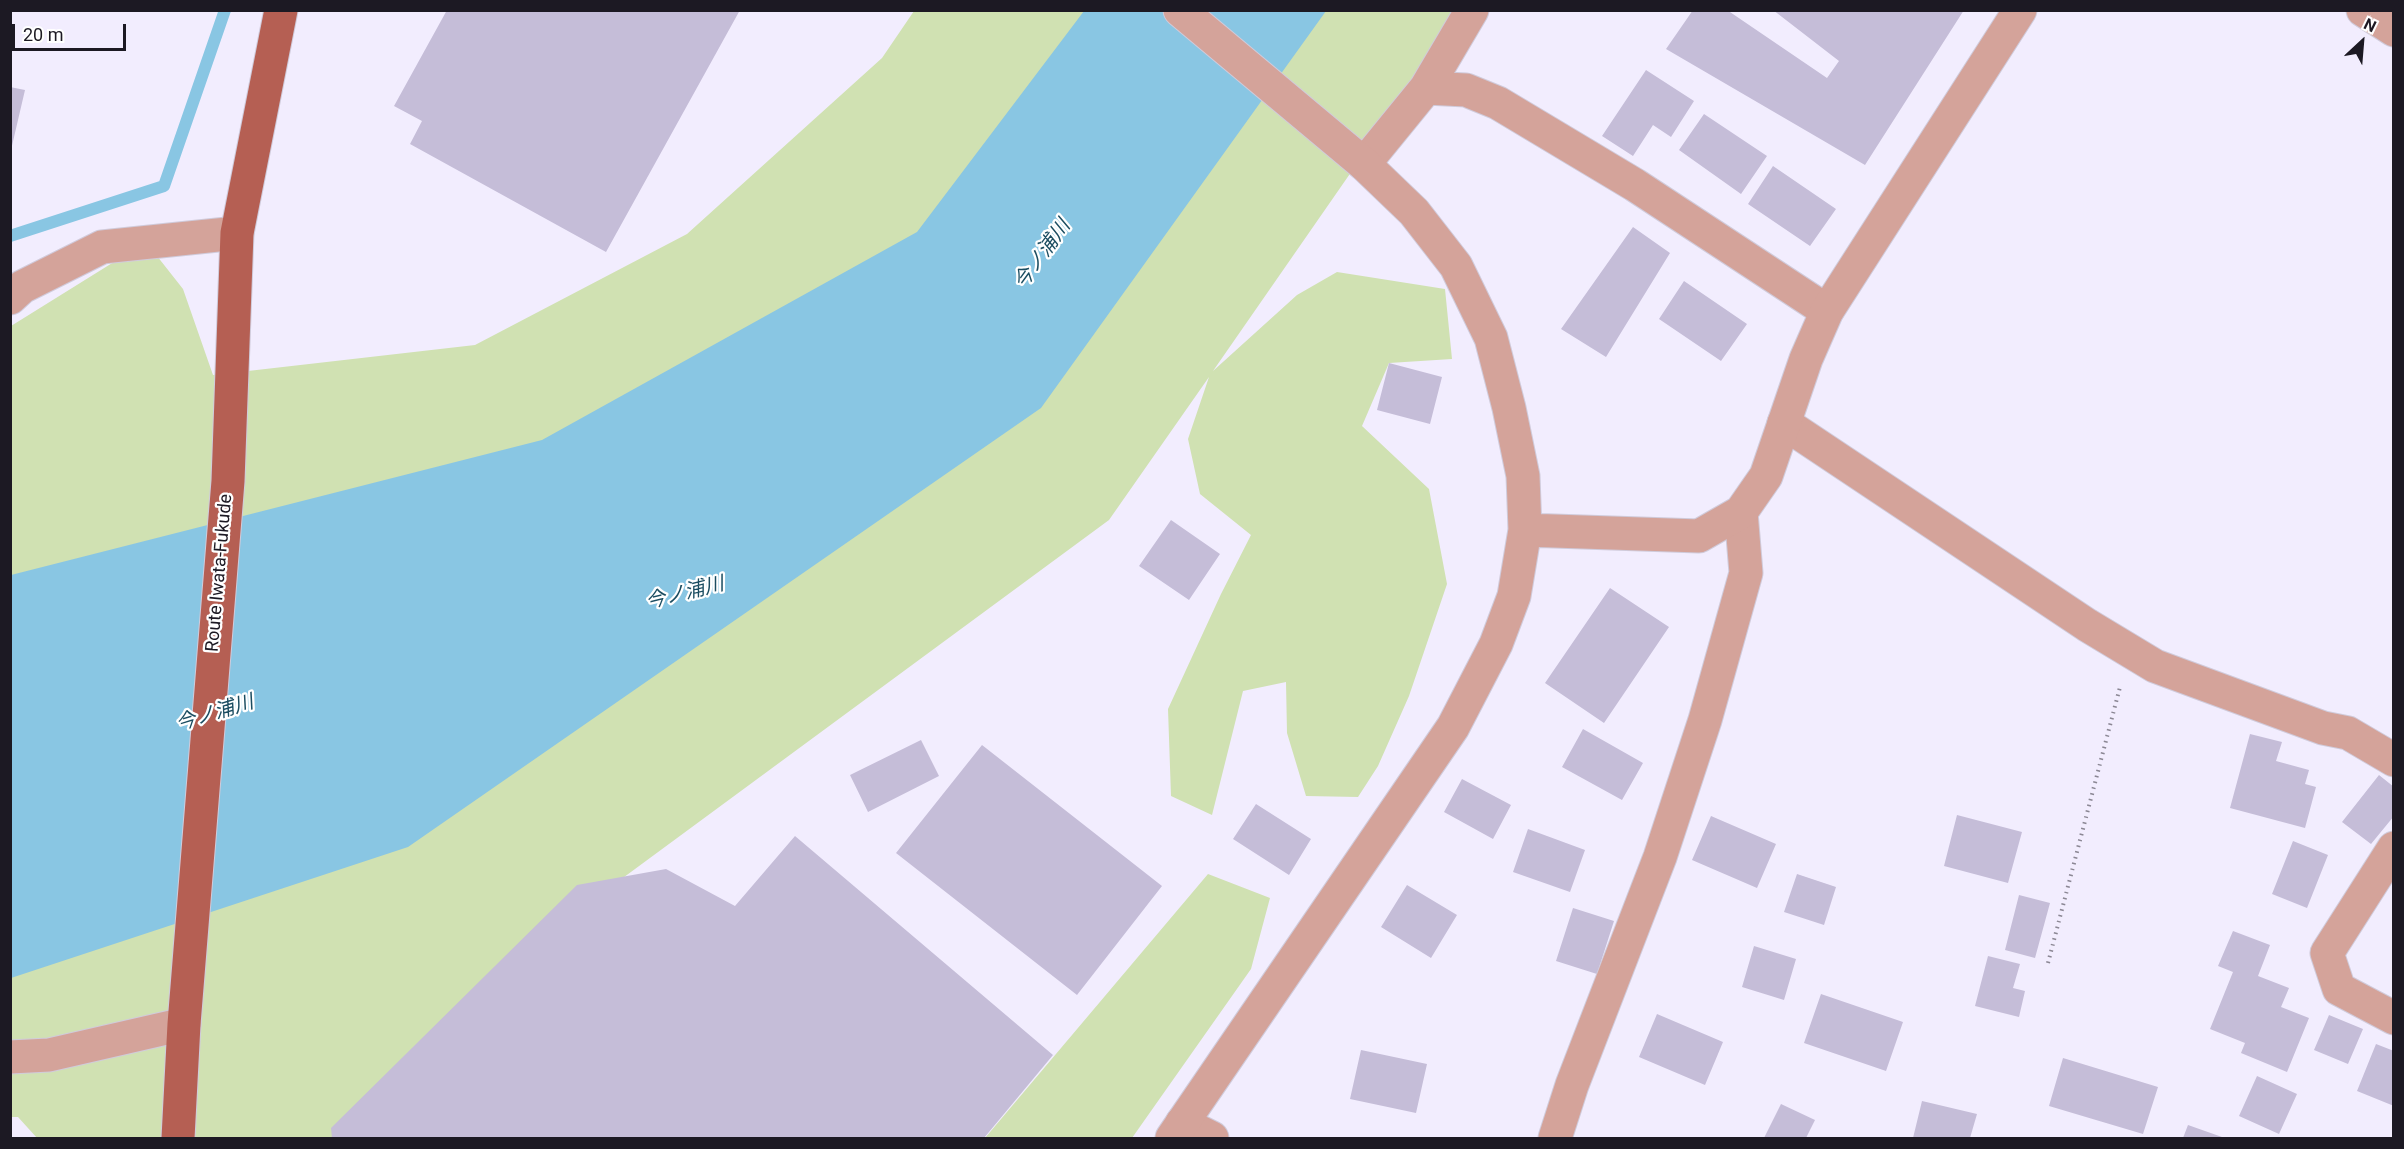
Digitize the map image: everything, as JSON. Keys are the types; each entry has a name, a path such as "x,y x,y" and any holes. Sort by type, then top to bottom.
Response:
{"main road":[{"name":"Route Iwata-Fukude","path":"178,1138 183,1024 228,481 237,233 281,10"}],"street":[{"path":"1180,10 1364,164 1413,212 1456,266 1491,338 1523,476 1525,530 1514,596 1496,644 1453,727 1177,1131 1212,1138"},
{"path":"1364,164 1426,88 1472,10"},
{"path":"1525,530 1698,536 1741,512 1766,476 1806,359 1827,311 2020,10"},
{"path":"2363,10 2394,30"},
{"path":"1426,88 1466,90 1498,103 1635,184 1827,311"},
{"path":"10,298 22,287 102,247 237,233"},
{"path":"1784,423 2087,626 2155,666 2323,728 2348,733 2394,760"},
{"path":"1555,1138 1572,1085 1660,857 1705,720 1746,573 1741,512"},
{"path":"2394,848 2327,953 2339,989 2394,1017"},
{"path":"10,1057 49,1055 183,1024"}],"path":[{"path":"2048,963 2130,651"}],"green space":[{"path":"914,11 1463,11 1213,371 1297,295 1337,272 1445,289 1452,359 1389,363 1362,426 1429,489 1447,584 1409,696 1378,766 1358,797 1306,796 1287,733 1286,682 1243,691 1212,815 1171,796 1168,709 1251,535 1200,494 1188,439 1209,377 1109,520 616,883 469,1138 37,1138 18,1117 11,1117 11,326 146,242 183,289 213,375 475,345 687,234 882,58"},
{"path":"1208,874 1270,898 1251,969 1132,1138 985,1138"}],"water":[{"name":"今ノ浦川","path":"1084,11 1326,11 1041,408 408,847 11,978 11,575 542,440 917,232"}],"building":[{"path":"447,10 740,10 606,252 410,144 422,121 394,106"},
{"path":"1693,10 1727,10 1827,78 1839,61 1773,10 1964,10 1865,165 1666,49"},
{"path":"1646,70 1694,101 1671,137 1653,125 1633,156 1602,136"},
{"path":"10,87 25,90 11,150 10,150"},
{"path":"1704,114 1767,156 1741,194 1679,150"},
{"path":"1773,166 1836,209 1810,246 1748,204"},
{"path":"1633,227 1670,253 1606,357 1561,329"},
{"path":"1684,281 1747,324 1721,361 1659,319"},
{"path":"1389,363 1442,377 1430,424 1377,410"},
{"path":"1171,520 1220,554 1189,600 1139,566"},
{"path":"1610,588 1669,627 1604,723 1545,683"},
{"path":"1583,729 1643,763 1622,800 1562,767"},
{"path":"2250,734 2282,742 2276,761 2309,770 2305,784 2316,787 2305,828 2230,808"},
{"path":"921,740 939,776 868,812 850,775"},
{"path":"982,745 1162,886 1077,995 896,853"},
{"path":"2379,775 2394,787 2394,816 2371,844 2342,822"},
{"path":"1462,779 1511,805 1493,839 1444,812"},
{"path":"1256,804 1311,839 1289,875 1233,839"},
{"path":"1957,815 2022,832 2008,883 1944,866"},
{"path":"1711,816 1776,844 1757,888 1692,860"},
{"path":"1528,829 1585,850 1570,892 1513,872"},
{"path":"795,836 1053,1055 984,1138 332,1138 331,1128 577,885 666,869 735,906"},
{"path":"2293,841 2328,855 2307,908 2272,894"},
{"path":"1797,874 1836,887 1824,925 1784,912"},
{"path":"1407,885 1457,915 1431,958 1381,927"},
{"path":"2019,895 2050,903 2035,958 2005,950"},
{"path":"1573,908 1614,921 1597,974 1556,961"},
{"path":"2233,931 2270,945 2258,976 2289,988 2281,1007 2309,1018 2287,1072 2241,1053 2245,1043 2210,1029 2233,972 2218,966"},
{"path":"1754,946 1796,959 1784,1000 1742,987"},
{"path":"1988,956 2020,964 2013,988 2025,991 2019,1017 1975,1006"},
{"path":"1821,994 1903,1022 1886,1071 1804,1043"},
{"path":"1657,1014 1723,1042 1705,1085 1639,1057"},
{"path":"2329,1015 2363,1029 2348,1064 2314,1050"},
{"path":"2376,1044 2394,1051 2394,1106 2357,1091"},
{"path":"1361,1050 1427,1064 1416,1113 1350,1099"},
{"path":"2063,1058 2158,1087 2143,1134 2049,1106"},
{"path":"2257,1076 2297,1094 2279,1134 2239,1116"},
{"path":"1922,1101 1977,1114 1970,1138 1913,1138"},
{"path":"1781,1104 1815,1120 1806,1138 1764,1138"},
{"path":"2188,1125 2222,1137 2222,1138 2183,1138"}],"waterway":[{"path":"10,236 164,186 225,10"}]}
